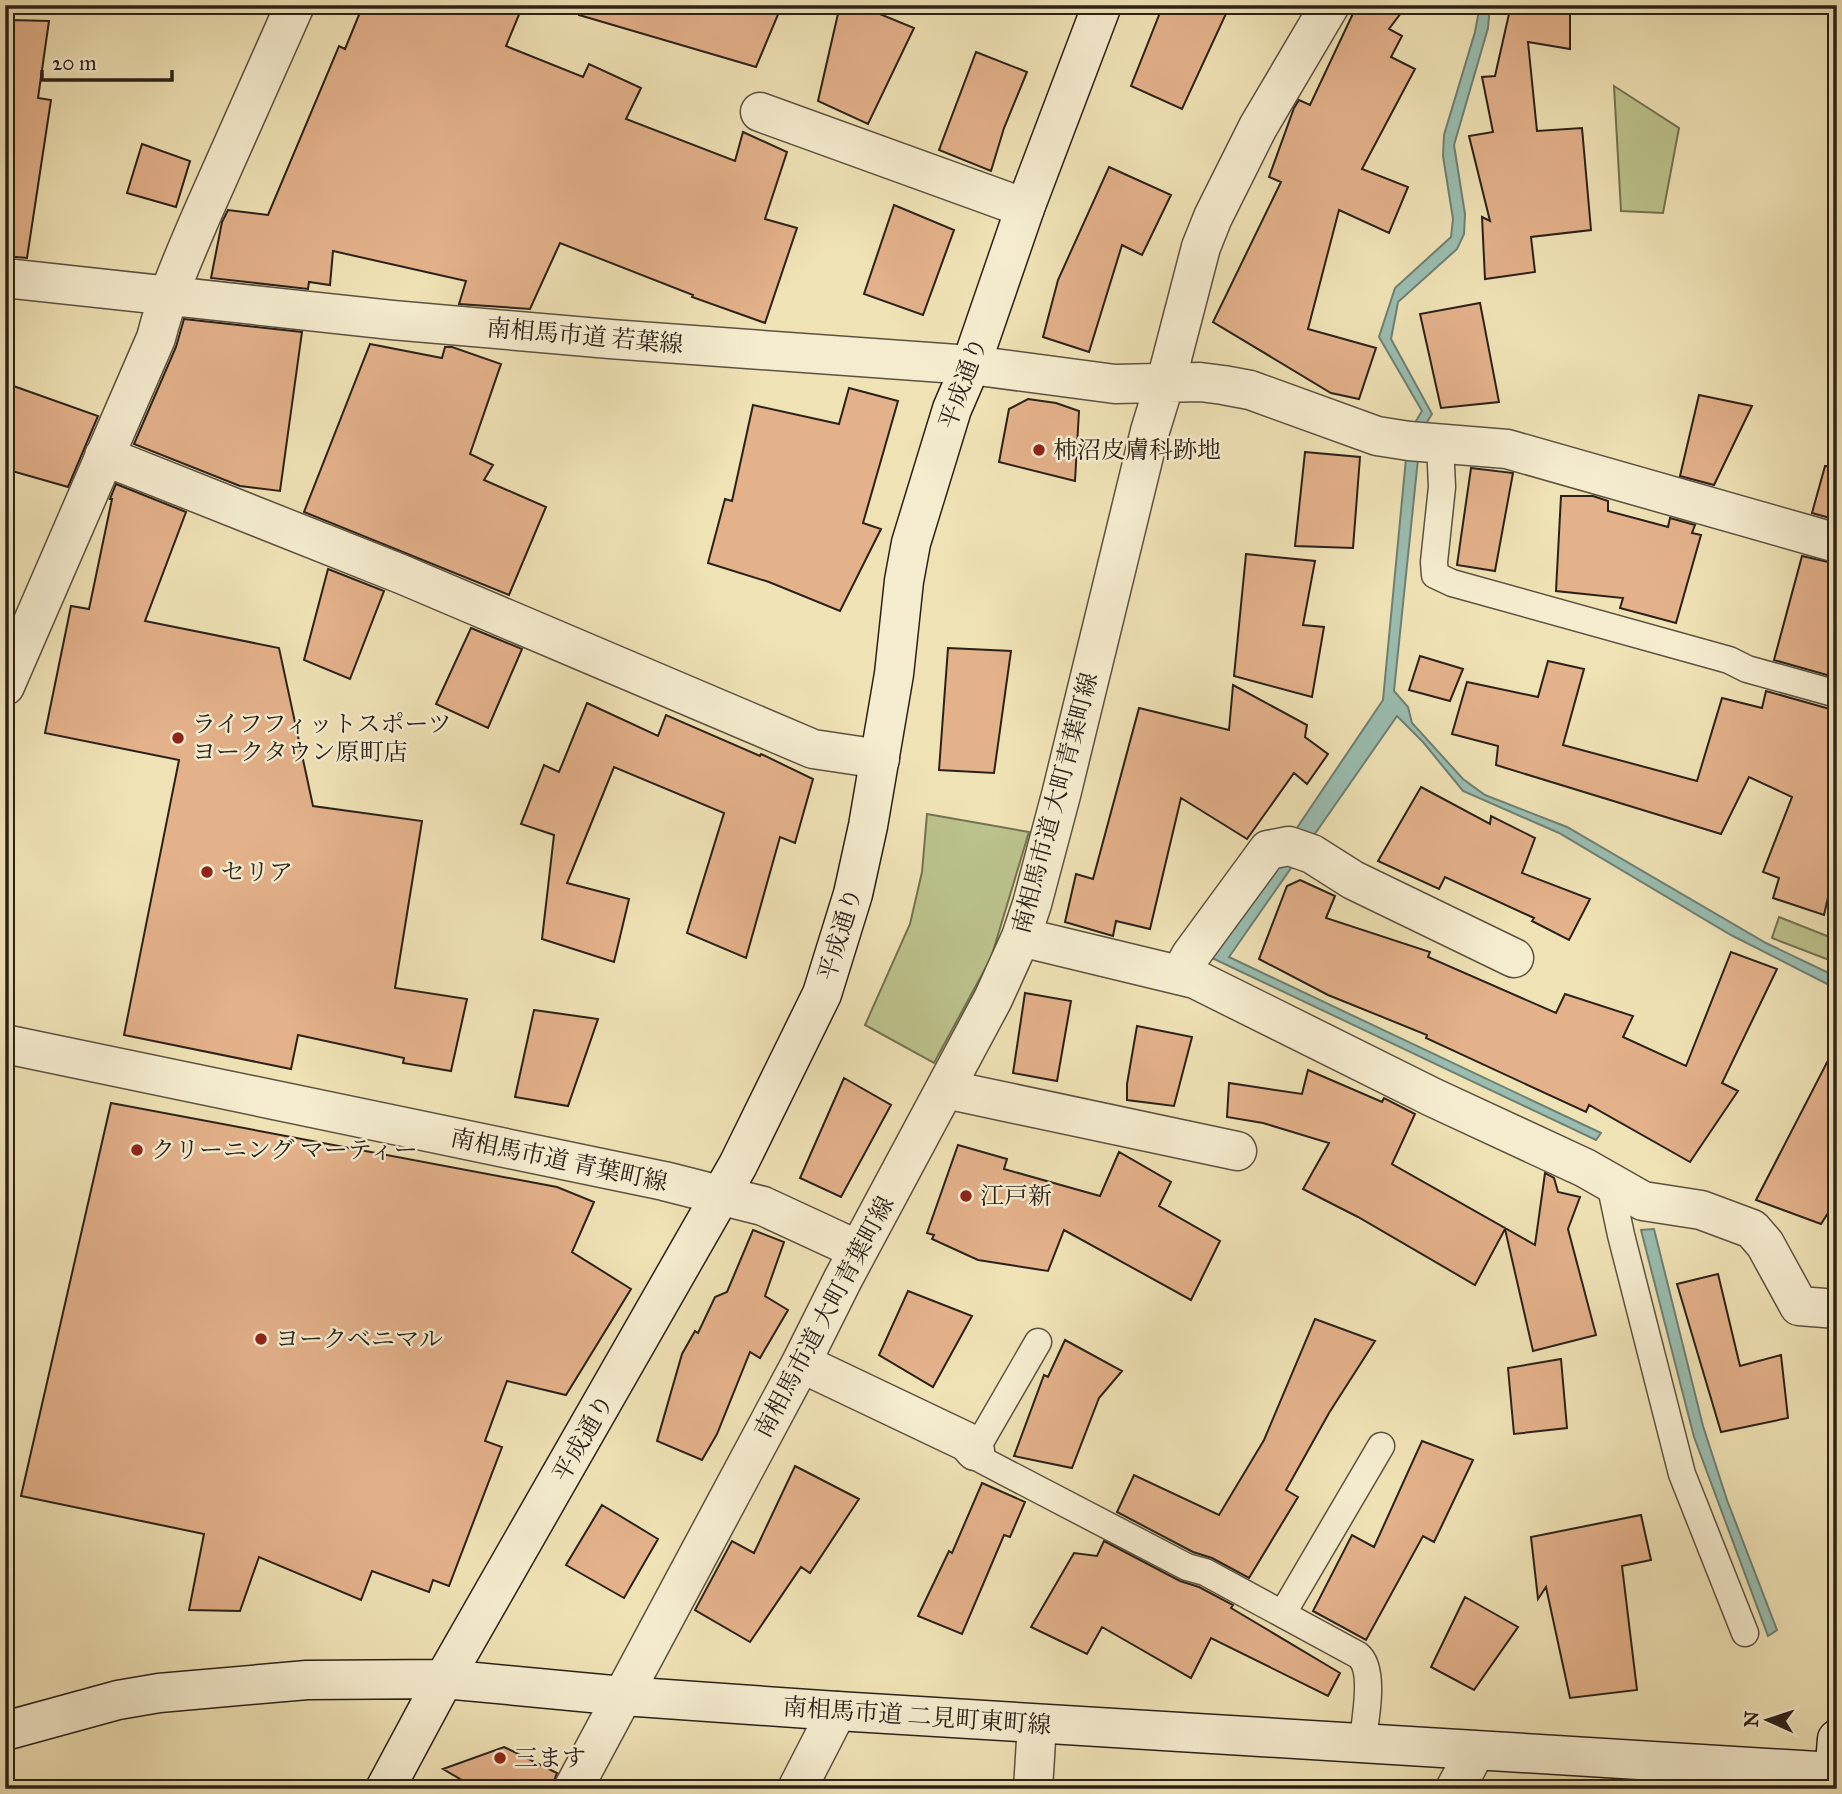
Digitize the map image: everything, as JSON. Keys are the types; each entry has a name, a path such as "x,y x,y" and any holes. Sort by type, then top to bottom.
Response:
{"street":[{"path":"5,687 156,338 169,295 232,145 295,5"},
{"name":"平成通り","path":"385,1789 444,1679 721,1196 822,994 853,894 880,759 911,543 952,409 971,365 1025,208 1102,5"},
{"name":"南相馬市道 大町青葉町線","path":"573,1789 993,999 1021,937 1061,795 1147,444 1201,247 1258,127 1330,5"},
{"path":"760,112 1025,208"},
{"name":"南相馬市道 若葉線","path":"5,278 433,324 971,365 1115,384 1200,382 1250,390 1377,436 1507,449 1837,543"},
{"path":"104,456 389,569 813,749 880,759"},
{"path":"1180,975 1191,955 1268,850 1312,854 1353,880 1514,958"},
{"path":"1021,937 1195,979 1432,1097 1585,1168 1643,1201 1701,1209 1752,1230 1765,1244 1800,1306 1837,1308"},
{"name":"南相馬市道 青葉町線","path":"5,1044 664,1181 763,1206 859,1250"},
{"path":"945,1089 1237,1151"},
{"path":"801,1363 967,1442 975,1451"},
{"name":"南相馬市道 二見町東町線","path":"5,1731 118,1700 159,1693 307,1680 444,1679 623,1696 1475,1752 1835,1767"},
{"path":"797,1789 836,1711"},
{"path":"1033,1789 1037,1724"},
{"path":"1455,1789 1475,1752"}],"lane":[{"path":"1440,444 1442,487 1435,575 1452,583 1729,660 1747,669 1837,694"},
{"path":"1610,1183 1682,1474 1745,1633"},
{"path":"1038,1342 975,1451 982,1460 1187,1567 1205,1572 1363,1659 1367,1666 1368,1681 1362,1744"},
{"path":"1283,1613 1381,1446"}],"green space":[{"path":"1614,86 1679,128 1663,213 1621,211"},
{"path":"927,814 1029,832 991,958 934,1063 865,1025 910,924 922,872"},
{"path":"1779,917 1837,940 1837,963 1772,938"}],"shaded area":[{"path":"1480,5 1490,5 1488,28 1454,145 1465,214 1464,234 1457,249 1398,302 1391,339 1432,414 1424,427 1416,421 1422,411 1379,337 1395,288 1451,237 1453,219 1443,156 1444,135 1475,32"},
{"path":"1406,458 1418,459 1394,691 1408,707 1412,723 1463,779 1485,795 1567,827 1766,943 1837,977 1837,989 1731,935 1559,833 1463,791 1423,742 1397,716 1229,957 1601,1133 1596,1140 1210,957 1383,700"},
{"path":"1654,1229 1703,1426 1727,1500 1777,1630 1768,1636 1694,1437 1641,1230"}],"building":[{"path":"363,5 523,5 506,46 583,77 589,64 641,88 626,119 735,161 743,132 787,152 765,219 797,228 765,323 692,297 693,295 560,243 530,309 459,304 466,281 333,251 330,285 309,282 308,289 211,278 222,222 228,210 268,215 339,46 345,49"},
{"path":"581,5 782,5 756,67 579,15"},
{"path":"840,5 858,5 914,28 868,124 818,101"},
{"path":"1163,5 1230,5 1182,109 1131,86"},
{"path":"1357,5 1407,5 1389,29 1402,36 1391,57 1415,69 1362,169 1408,187 1389,233 1339,210 1308,329 1376,348 1359,399 1331,393 1213,322 1281,182 1269,177 1294,108 1299,100 1310,105"},
{"path":"1511,5 1570,5 1570,49 1528,42 1537,131 1582,128 1591,230 1531,237 1535,272 1485,279 1482,217 1490,221 1469,136 1493,132 1482,77 1495,76"},
{"path":"11,20 49,21 38,98 51,100 27,258 5,256 5,93 7,94"},
{"path":"976,52 1027,72 1004,128 991,171 939,150"},
{"path":"142,144 190,161 176,207 127,193"},
{"path":"1109,167 1171,195 1142,255 1122,245 1089,352 1043,337 1058,280"},
{"path":"894,205 954,230 923,315 864,294"},
{"path":"1480,303 1499,402 1441,408 1420,314"},
{"path":"184,319 302,332 280,491 240,486 134,444 176,347"},
{"path":"370,344 442,358 445,347 452,347 501,364 470,454 493,465 484,480 546,507 509,595 304,512"},
{"path":"5,383 98,416 68,487 5,469"},
{"path":"849,388 898,401 863,523 881,529 840,611 769,582 708,563 725,499 732,501 753,405 839,424"},
{"path":"1699,395 1752,406 1714,485 1680,476"},
{"name":"柿沼皮膚科跡地","path":"1028,399 1056,403 1079,411 1075,481 999,462 1009,409"},
{"path":"1305,452 1360,457 1353,548 1295,546"},
{"path":"1825,466 1837,467 1837,520 1812,513"},
{"path":"1471,468 1513,473 1495,571 1457,565"},
{"path":"116,484 186,512 145,621 279,648 313,806 422,821 395,988 467,999 451,1071 403,1063 404,1058 298,1035 291,1069 124,1035 179,760 45,733 71,606 89,609 110,499"},
{"path":"1561,496 1593,496 1608,501 1608,511 1668,527 1670,518 1695,525 1692,533 1701,535 1676,623 1620,608 1623,598 1556,591"},
{"path":"1246,554 1315,561 1303,625 1324,627 1312,697 1234,676"},
{"path":"1802,556 1837,564 1837,665 1834,677 1774,660"},
{"path":"328,569 384,591 350,679 304,660"},
{"path":"471,628 522,649 488,728 436,704"},
{"path":"948,648 1011,651 994,773 939,770"},
{"path":"1420,656 1463,669 1450,701 1409,690"},
{"path":"1548,661 1584,669 1563,745 1697,781 1722,698 1762,708 1766,691 1837,711 1837,858 1824,915 1773,898 1779,878 1763,872 1792,797 1749,777 1721,834 1496,765 1498,746 1452,734 1467,682 1538,697"},
{"path":"1233,685 1307,725 1305,737 1328,754 1307,784 1294,773 1247,839 1181,798 1150,929 1116,921 1113,936 1065,922 1076,874 1093,879 1139,708 1229,730"},
{"path":"587,703 658,736 666,715 760,756 761,754 813,779 795,843 780,837 746,958 687,933 724,813 614,767 567,883 629,899 614,962 542,939 554,835 521,824 544,765 559,772"},
{"path":"1421,787 1490,824 1491,816 1535,838 1522,873 1590,899 1569,940 1532,921 1534,918 1445,877 1439,889 1378,861"},
{"path":"1300,880 1335,896 1326,918 1430,952 1428,957 1556,1013 1565,994 1633,1016 1623,1037 1686,1066 1731,952 1777,969 1722,1083 1738,1091 1690,1162 1589,1105 1586,1112 1426,1038 1427,1035 1328,995 1259,959 1287,886"},
{"path":"1025,993 1071,1001 1057,1081 1013,1073"},
{"path":"534,1010 598,1019 568,1106 515,1097"},
{"path":"1137,1026 1192,1037 1174,1106 1127,1100 1127,1084"},
{"path":"1837,1043 1837,1199 1821,1224 1756,1200"},
{"path":"1308,1070 1382,1102 1384,1098 1415,1114 1392,1164 1535,1245 1545,1173 1554,1178 1558,1192 1580,1197 1568,1229 1596,1335 1533,1351 1505,1229 1475,1285 1358,1217 1303,1189 1329,1143 1263,1123 1227,1117 1229,1083 1302,1094"},
{"path":"844,1078 891,1105 841,1197 800,1178"},
{"name":"ヨークベニマル","path":"111,1103 557,1187 594,1202 572,1252 631,1289 566,1395 507,1381 485,1441 502,1447 449,1586 433,1580 429,1592 372,1571 361,1600 259,1557 240,1611 189,1610 204,1534 21,1496"},
{"path":"958,1145 1007,1159 1004,1169 1100,1196 1119,1152 1171,1182 1159,1206 1220,1241 1191,1300 1064,1230 1048,1271 978,1260 932,1239 934,1235 927,1233"},
{"path":"753,1230 784,1242 765,1296 788,1310 760,1358 750,1352 717,1434 702,1460 657,1441 682,1354 695,1331 698,1333 715,1297 727,1292"},
{"path":"1718,1274 1740,1366 1781,1355 1788,1418 1721,1432 1677,1284"},
{"path":"908,1291 972,1316 933,1387 879,1355"},
{"path":"1315,1319 1375,1341 1329,1413 1286,1490 1298,1497 1249,1578 1117,1512 1134,1475 1219,1515 1264,1440"},
{"path":"1065,1340 1122,1371 1099,1398 1072,1468 1014,1456 1044,1375 1048,1377"},
{"path":"1561,1359 1567,1428 1514,1434 1508,1368"},
{"path":"1422,1441 1473,1460 1434,1542 1423,1536 1366,1640 1313,1611 1352,1535 1374,1547"},
{"path":"795,1466 859,1499 810,1573 801,1567 750,1642 695,1610 732,1541 754,1553"},
{"path":"982,1483 1025,1502 1010,1537 1004,1535 962,1634 918,1616 949,1551 952,1553"},
{"path":"602,1505 658,1539 624,1598 566,1565"},
{"path":"1641,1515 1651,1560 1622,1566 1637,1690 1570,1698 1546,1587 1538,1599 1531,1537"},
{"path":"1104,1541 1233,1605 1231,1608 1340,1673 1328,1696 1211,1638 1191,1678 1102,1627 1087,1654 1031,1627 1074,1553 1097,1556"},
{"path":"1465,1597 1518,1627 1474,1690 1431,1667"},
{"name":"三ます","path":"504,1747 557,1773 551,1789 477,1789 443,1769"}],"place":[{"name":"柿沼皮膚科跡地","path":"1039,450"},
{"name":"ライフフィットスポーツ ヨークタウン原町店","path":"178,738"},
{"name":"セリア","path":"207,872"},
{"name":"クリーニング マーティー","path":"137,1150"},
{"name":"江戸新","path":"966,1196"},
{"name":"ヨークベニマル","path":"261,1339"},
{"name":"三ます","path":"500,1758"}]}
